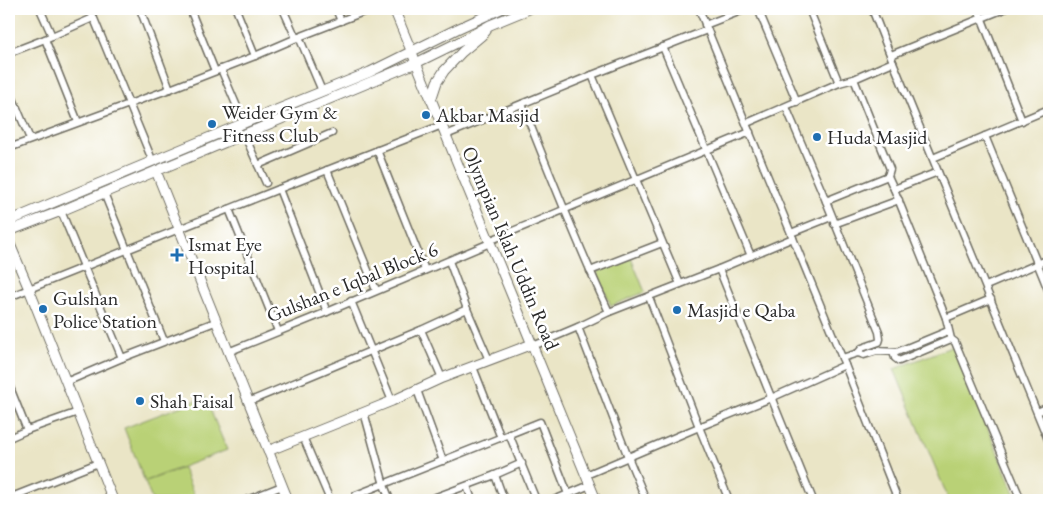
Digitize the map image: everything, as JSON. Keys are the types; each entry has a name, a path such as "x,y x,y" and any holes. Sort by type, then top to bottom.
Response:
{"street":[{"path":"40,9 48,38 78,122"},
{"path":"90,9 153,162"},
{"path":"140,9 170,89"},
{"path":"190,9 244,123"},
{"path":"236,9 255,56"},
{"path":"284,9 322,91"},
{"path":"336,9 341,21"},
{"path":"9,148 170,89 371,9"},
{"name":"Olympian Islah Uddin Road","path":"394,9 596,500"},
{"path":"9,221 370,72 498,9"},
{"path":"9,231 156,172 416,62 490,25 529,9"},
{"path":"699,9 747,123 898,500"},
{"path":"446,135 663,47 746,9"},
{"path":"758,9 797,102"},
{"path":"809,9 839,83"},
{"path":"872,9 1049,442"},
{"path":"978,9 1022,121"},
{"path":"747,123 839,83 854,79 892,59 1004,9"},
{"path":"9,53 93,18"},
{"path":"431,100 437,82 444,71 462,52 482,36 490,25"},
{"path":"663,47 751,256"},
{"path":"592,75 680,284"},
{"path":"854,79 890,169 888,176 946,318 951,339 955,342 1021,500"},
{"path":"9,89 30,140"},
{"path":"522,104 564,209 609,312"},
{"path":"786,106 879,332 880,342 862,348 858,353 842,358"},
{"path":"932,158 1049,109"},
{"path":"9,297 442,125"},
{"name":"Gulshan e Iqbal Block 6","path":"228,352 449,261 564,209 750,132"},
{"path":"258,165 332,133"},
{"path":"244,134 266,183"},
{"path":"985,136 1049,292"},
{"path":"377,150 425,270"},
{"path":"327,170 376,290"},
{"path":"156,172 288,500"},
{"path":"894,189 938,172"},
{"path":"826,202 888,176"},
{"path":"278,189 326,312"},
{"path":"104,192 164,341"},
{"path":"834,224 899,200"},
{"path":"61,210 122,358"},
{"path":"229,210 278,331"},
{"path":"268,450 392,401 442,378 533,345 609,312 751,256 831,217"},
{"path":"9,242 113,500"},
{"path":"590,271 662,243"},
{"path":"986,286 1049,259"},
{"path":"449,261 489,360"},
{"path":"719,269 813,500"},
{"path":"649,297 728,500"},
{"path":"946,318 991,299"},
{"path":"351,301 392,401"},
{"path":"248,402 467,309"},
{"path":"66,382 215,322"},
{"path":"578,327 646,500"},
{"path":"421,330 442,378"},
{"path":"858,353 864,355 877,351 898,352 948,331"},
{"path":"894,352 895,358 899,361 951,339"},
{"path":"586,475 845,365"},
{"path":"472,367 501,438"},
{"path":"9,385 27,430"},
{"path":"417,390 443,461"},
{"path":"1037,412 1049,407"},
{"path":"9,438 78,412"},
{"path":"364,412 384,485 390,500"},
{"path":"356,496 540,422 568,494"},
{"path":"509,434 536,500"},
{"path":"303,437 330,500"},
{"path":"9,498 98,463"},
{"path":"428,500 438,498 522,463"},
{"path":"494,475 504,500"},
{"path":"556,500 590,485"},
{"path":"247,500 282,486"},
{"path":"467,486 472,500"}],"green space":[{"path":"631,258 645,292 611,306 597,272"},
{"path":"954,346 1017,500 949,500 894,369"},
{"path":"205,397 227,450 146,481 183,468 196,500 152,500 124,428"}],"place":[{"name":"Akbar Masjid","path":"426,115"},
{"name":"Weider Gym & Fitness Club","path":"212,124"},
{"name":"Huda Masjid","path":"817,137"},
{"name":"Ismat Eye Hospital","path":"177,255"},
{"name":"Gulshan Police Station","path":"43,309"},
{"name":"Masjid e Qaba","path":"677,310"},
{"name":"Shah Faisal","path":"140,401"}]}
